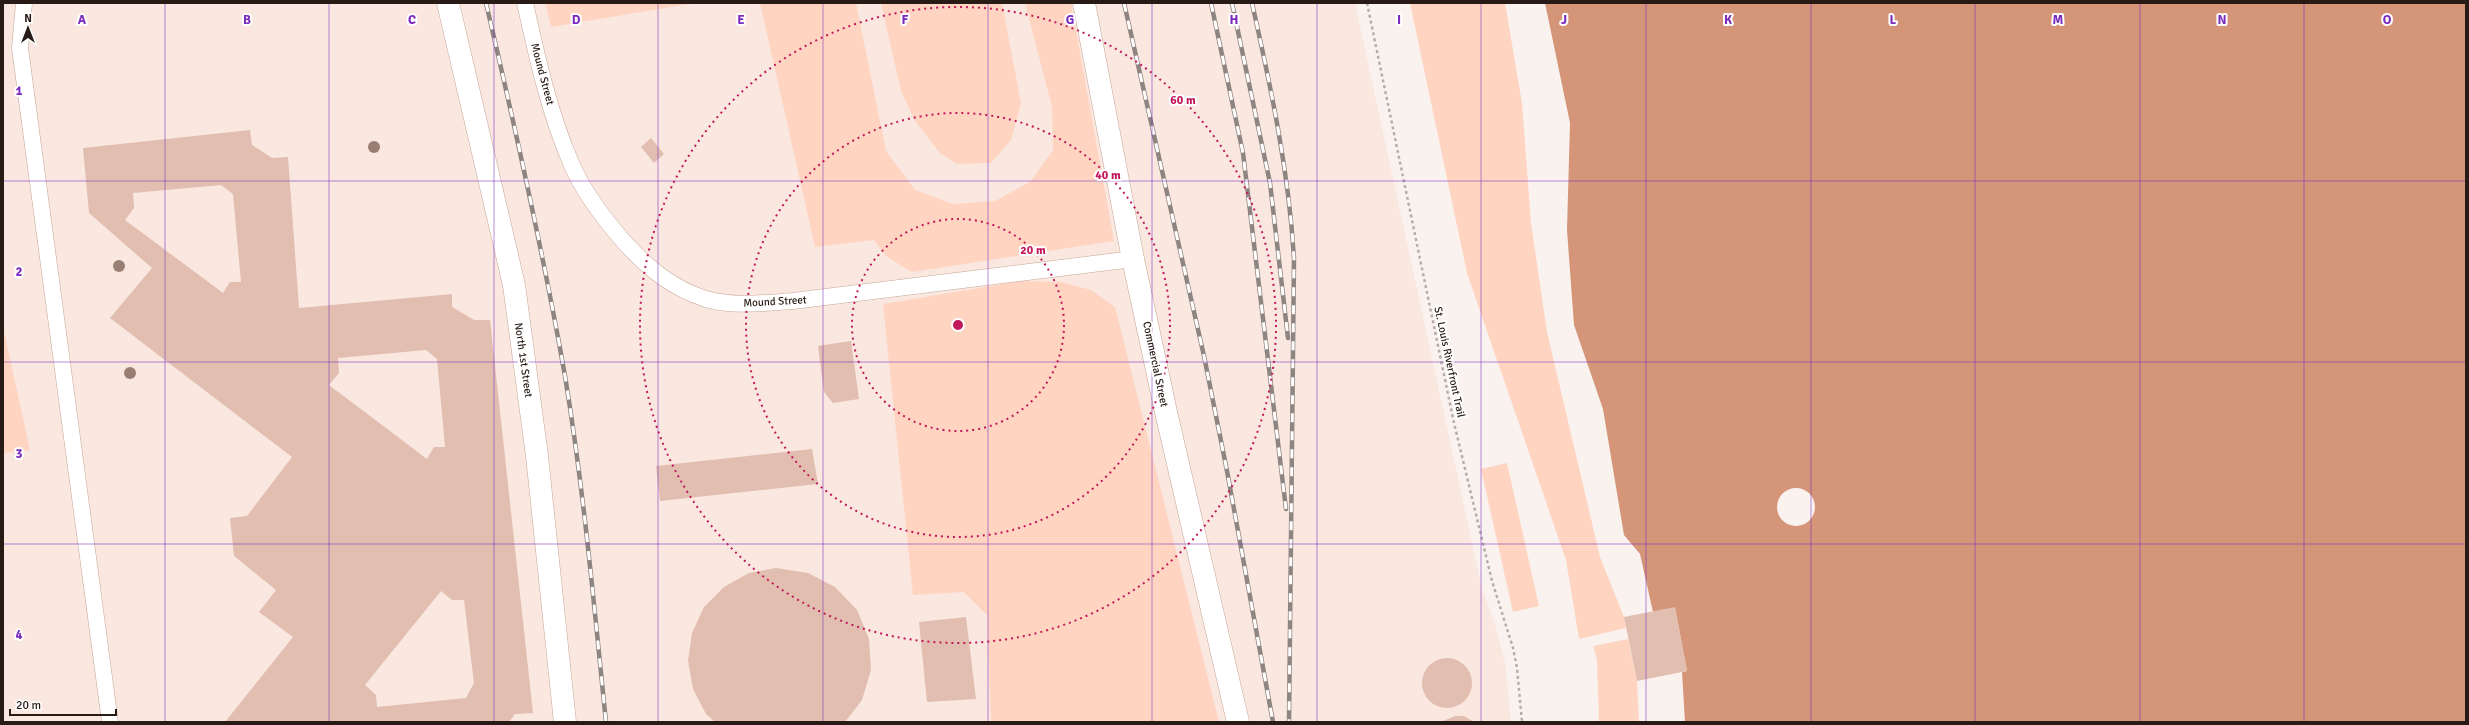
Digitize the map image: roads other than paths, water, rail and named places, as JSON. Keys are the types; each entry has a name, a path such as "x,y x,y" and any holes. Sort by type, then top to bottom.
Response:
{"street":[{"name":"North 1st Street","path":"448,3 514,285 537,456 565,722"},
{"name":"Commercial Street","path":"1084,3 1133,259 1166,412 1238,722"}],"lane":[{"path":"24,3 20,48 110,722"},
{"name":"Mound Street","path":"525,3 555,121 571,164 590,198 609,225 644,264 672,285 707,299 746,304 794,301 1133,259"}],"railway":[{"path":"486,3 528,189 565,376 583,505 606,722"},
{"path":"1124,3 1204,356 1227,471 1273,722"},
{"path":"1211,3 1243,153 1286,509"},
{"path":"1232,3 1270,183 1288,338"},
{"path":"1252,3 1284,162 1292,227 1294,259 1289,722"}]}
